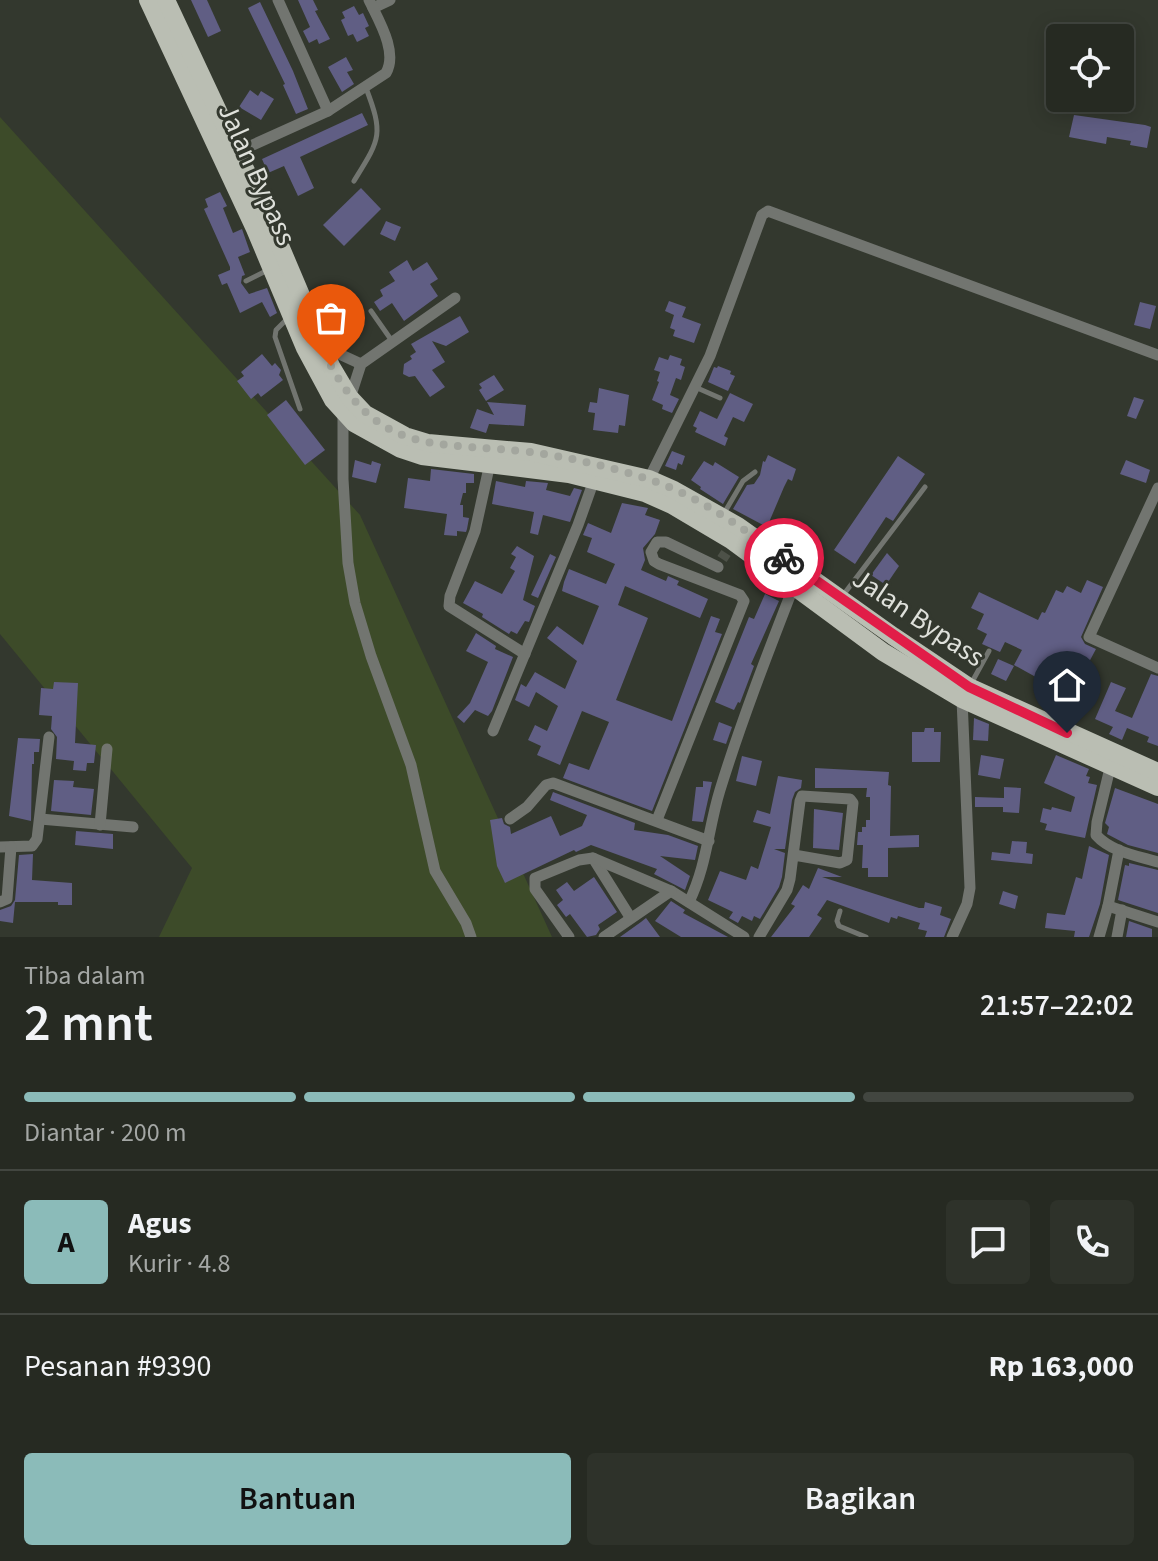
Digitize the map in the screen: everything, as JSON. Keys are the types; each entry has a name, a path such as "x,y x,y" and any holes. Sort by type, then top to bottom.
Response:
{"highway":[{"name":"Jalan Bypass","path":"148,0 263,225 322,346 346,405 405,436 428,443 531,452 649,479 726,543 841,598 966,693 1157,781"},
{"name":"Jalan Bypass","path":"166,0 241,150 263,225 271,269 291,316 321,380 367,431 422,456 490,463 594,480 645,493 672,505 883,652 1110,768 1157,781"}],"street":[{"path":"278,0 328,111"},
{"path":"241,150 328,111 386,73 391,65 390,51 371,4 390,0"},
{"path":"649,479 718,336 762,215 768,211 1158,355"},
{"path":"455,298 361,364 346,405 343,479 348,563 355,603 411,765 435,871 471,937"},
{"path":"322,346 361,364"},
{"path":"490,463 475,531 449,606 525,654"},
{"path":"493,731 594,480"},
{"path":"1158,488 1089,637 1158,668"},
{"path":"657,820 744,605 740,595 654,561 651,552 657,542 726,543 711,583"},
{"path":"689,902 701,878 721,789 793,588"},
{"path":"952,937 967,904 970,888 966,693"},
{"path":"0,902 7,899 5,847 32,846 36,842 49,737"},
{"path":"100,825 107,749"},
{"path":"1110,768 1096,835 1119,850 1158,862"},
{"path":"510,819 527,807 549,783 565,786 709,841"},
{"path":"759,937 787,890 802,796 850,799 853,803 847,860 840,863 794,855"},
{"path":"40,819 133,827"},
{"path":"1099,937 1119,850"},
{"path":"569,937 533,882 535,878 579,860 593,858 671,891 744,937"},
{"path":"593,858 630,917"},
{"path":"604,937 671,891"},
{"path":"1108,906 1158,922"},
{"path":"1117,937 1122,910"}],"lane":[{"path":"354,181 377,143 379,127 365,87"},
{"path":"246,281 271,269"},
{"path":"371,311 393,342"},
{"path":"291,316 276,330 275,337 300,409"},
{"path":"695,387 720,398"},
{"path":"726,543 743,481 755,472"},
{"path":"841,598 925,487"},
{"path":"966,693 989,651"},
{"path":"840,911 839,926 866,937"}],"green space":[{"path":"0,117 360,515 552,937 159,937 192,868 0,634"}],"building":[{"path":"191,0 207,0 221,31 208,37"},
{"path":"298,0 313,0 318,10 315,11 330,39 319,44 317,39 309,43 303,31 310,27"},
{"path":"260,2 308,109 296,114 248,8"},
{"path":"354,6 359,15 363,13 369,26 365,28 369,36 357,42 353,34 348,36 341,20 345,18 342,12"},
{"path":"346,57 353,70 347,72 354,84 342,92 328,67"},
{"path":"250,90 258,96 261,91 274,99 261,120 239,107"},
{"path":"362,113 368,125 300,157 314,188 298,196 284,166 268,173 262,159"},
{"path":"1074,115 1151,127 1147,148 1130,145 1131,141 1107,137 1106,144 1069,137"},
{"path":"361,188 381,209 344,246 323,225"},
{"path":"220,192 227,206 223,208 233,233 242,229 250,252 238,257 245,275 241,283 249,294 267,288 277,313 270,317 262,302 240,313 227,283 222,285 218,275 230,270 230,267 204,209 208,207 205,199"},
{"path":"386,221 401,227 395,241 380,234"},
{"path":"407,260 413,271 427,262 438,279 430,284 438,296 404,321 392,303 380,311 374,302 383,296 380,290 395,281 389,272"},
{"path":"669,301 686,307 682,317 701,324 694,343 673,336 675,330 670,328 674,315 665,311"},
{"path":"1140,302 1156,306 1150,329 1134,325"},
{"path":"460,316 469,332 446,346 432,341 445,362 432,370 445,387 430,397 415,376 403,374 404,364 416,352 411,344"},
{"path":"262,354 272,366 275,363 281,370 279,375 283,380 261,397 258,393 251,399 237,381 244,376 241,372"},
{"path":"670,355 682,359 680,365 685,367 681,380 676,378 670,395 679,399 672,413 652,400 659,382 660,372 654,370 659,357 668,360"},
{"path":"718,366 735,376 728,391 708,382 714,367"},
{"path":"494,375 504,390 486,401 479,384"},
{"path":"599,388 629,395 625,426 619,425 618,433 593,430 595,413 588,412 590,402 597,403"},
{"path":"730,393 753,404 744,422 733,417 724,436 728,438 725,446 695,432 697,428 693,426 700,411 717,419"},
{"path":"1134,397 1144,400 1136,419 1127,416"},
{"path":"286,400 325,450 305,465 267,415"},
{"path":"487,402 526,405 524,426 489,424 486,433 470,428 477,409 494,415"},
{"path":"672,451 685,456 676,470 665,466"},
{"path":"768,455 796,469 792,481 788,479 784,487 767,527 733,509 747,485 754,484 760,475 763,461"},
{"path":"898,456 925,474 893,521 886,517 855,564 834,550"},
{"path":"355,460 371,465 372,461 381,464 376,483 352,477"},
{"path":"1126,460 1150,470 1146,483 1120,474"},
{"path":"704,461 713,466 715,462 739,477 723,504 691,480"},
{"path":"431,469 474,474 474,483 466,483 466,493 463,493 460,505 463,505 463,517 469,518 466,532 457,531 457,536 444,535 447,514 404,508 408,478 430,481"},
{"path":"496,481 525,487 526,481 548,483 546,490 570,496 574,488 582,490 570,522 543,515 538,535 530,533 534,512 492,504"},
{"path":"622,503 648,508 645,515 660,520 655,534 643,548 645,560 641,570 666,581 668,576 679,581 677,585 708,599 700,618 625,586 618,605 648,618 616,700 672,721 711,616 720,619 715,632 722,634 652,811 563,778 569,763 589,770 609,722 582,711 560,765 537,755 541,746 528,740 535,725 547,731 558,706 536,692 529,707 515,700 521,684 526,687 535,672 565,689 577,661 547,638 557,626 583,645 599,606 562,591 564,582 569,569 606,584 615,564 587,552 592,538 583,535 588,523 611,533"},
{"path":"517,546 534,556 523,600 535,606 529,622 525,621 517,634 511,631 509,634 463,603 475,581 502,594 515,571 510,568 516,557 511,554"},
{"path":"887,553 899,566 886,585 871,575"},
{"path":"550,554 556,557 538,598 531,595"},
{"path":"1087,580 1103,587 1081,637 1085,644 1096,649 1062,713 1050,706 1059,690 1014,665 1022,650 1005,642 1000,652 982,644 987,634 977,629 984,614 971,608 979,592 1038,620 1042,612 1045,613 1056,590 1063,593 1067,586 1081,593"},
{"path":"765,594 779,601 751,664 754,666 740,703 734,710 715,702 749,617 754,619"},
{"path":"476,633 496,646 495,649 513,657 492,711 488,716 475,710 464,723 457,717 470,703 488,662 466,651"},
{"path":"998,659 1014,666 1006,681 991,674"},
{"path":"1151,674 1158,676 1158,746 1147,742 1149,737 1127,728 1122,740 1109,734 1113,727 1095,719 1111,682 1126,688 1115,711 1132,718"},
{"path":"54,682 78,683 75,743 96,745 94,763 87,763 86,771 73,770 74,761 56,759 57,737 51,729 52,716 39,715 41,688 53,689"},
{"path":"974,718 989,724 988,741 973,740"},
{"path":"719,722 732,727 726,744 713,740"},
{"path":"925,728 941,732 940,762 912,762 912,732 924,732"},
{"path":"18,738 40,739 39,752 34,752 32,764 31,821 9,816"},
{"path":"981,755 1004,759 1000,779 978,775"},
{"path":"1056,755 1089,769 1086,776 1090,777 1088,783 1097,785 1085,838 1045,830 1047,824 1040,822 1043,808 1071,812 1075,797 1044,783"},
{"path":"742,756 762,761 756,786 736,781"},
{"path":"815,768 889,772 890,836 919,835 919,847 888,848 888,877 868,877 868,868 862,868 863,845 857,845 858,832 866,827 866,820 870,820 867,788 815,788"},
{"path":"778,776 802,780 801,788 792,800 785,849 774,849 785,853 782,877 760,919 754,916 752,921 742,916 738,923 729,918 733,912 708,900 720,871 746,880 751,866 758,869 771,827 753,822 757,810 770,814"},
{"path":"54,780 74,781 73,787 94,789 91,815 51,811"},
{"path":"703,781 712,782 703,822 692,821 696,787 703,787"},
{"path":"1004,787 1021,788 1019,813 1003,812 1003,807 975,807 975,797 1004,798"},
{"path":"1115,788 1158,804 1158,853 1128,845 1107,834 1109,827 1105,823"},
{"path":"553,792 635,823 634,830 668,835 698,846 695,860 660,856 690,876 685,890 654,874 657,869 591,845 505,883 497,866 490,820 502,818 504,824 510,827 511,834 551,816 560,836 582,826 587,815 550,800"},
{"path":"814,809 843,813 839,850 813,848"},
{"path":"76,831 113,834 113,849 75,845"},
{"path":"1012,841 1027,842 1026,853 1033,854 1032,864 991,860 992,852 1010,854"},
{"path":"1089,846 1109,855 1100,904 1089,937 1074,937 1075,931 1045,928 1047,913 1065,915 1076,877 1082,879"},
{"path":"33,854 32,880 72,883 72,905 15,902 13,923 0,921 0,910 11,906 15,900 19,855"},
{"path":"1129,863 1158,870 1158,913 1118,900 1125,865 1129,866"},
{"path":"818,868 842,877 822,877 919,908 924,908 925,902 942,907 940,915 951,919 944,937 925,937 927,931 918,929 920,923 898,916 897,919 891,917 889,923 827,900 817,915 822,918 809,937 771,937 795,906 791,904 803,885 809,889"},
{"path":"594,877 617,912 598,925 600,929 596,935 587,937 570,914 566,917 557,905 563,900 556,890 567,882 574,891"},
{"path":"1003,891 1018,896 1015,909 999,904"},
{"path":"671,901 685,910 683,913 728,937 681,937 655,921"},
{"path":"646,918 660,937 620,937 641,922"},
{"path":"1129,921 1152,929 1152,937 1126,937"}],"tunnel":[{"path":"722,559 726,553"}],"way so far":[{"path":"331,366 356,406 405,436 448,446 531,452 649,479 704,504 784,558"}],"route":[{"path":"784,558 969,687 1067,733"}]}
